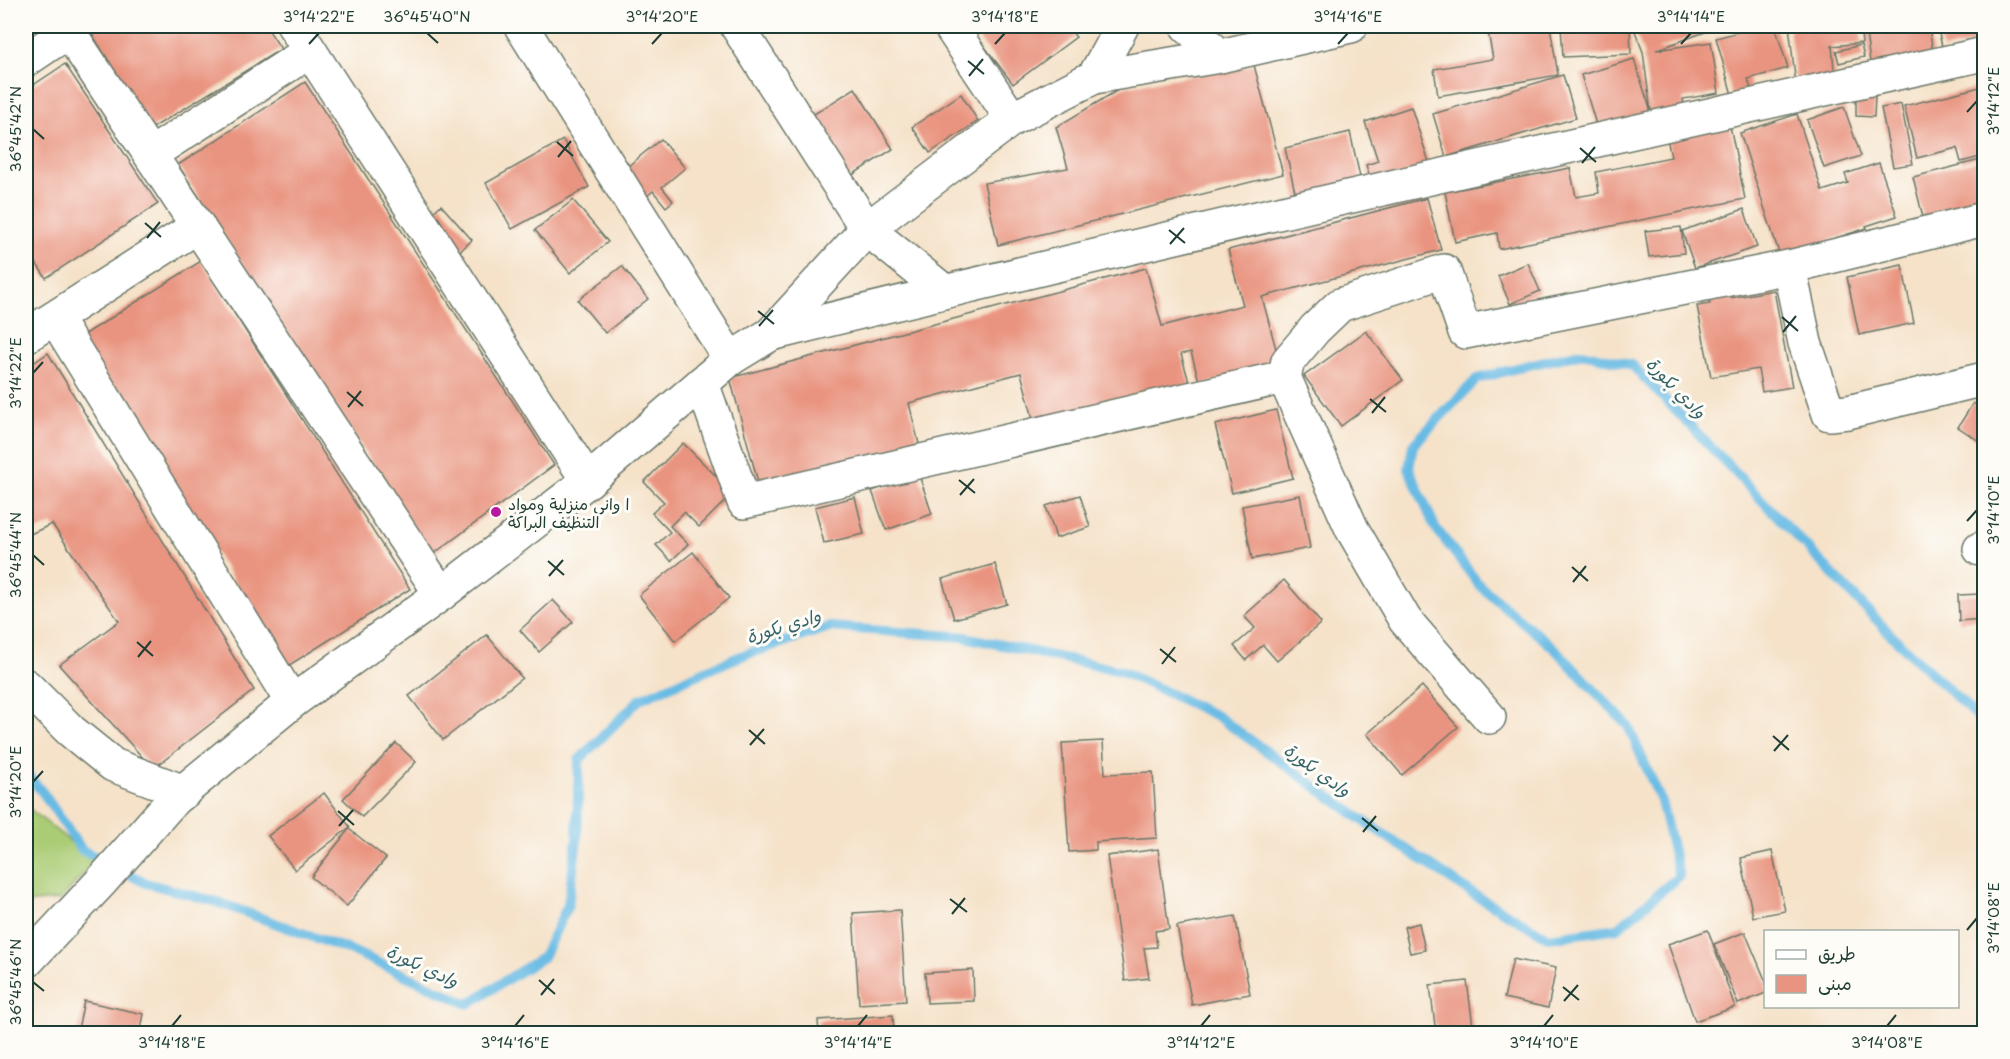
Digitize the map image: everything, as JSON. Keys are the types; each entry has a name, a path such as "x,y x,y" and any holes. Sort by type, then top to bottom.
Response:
{"street":[{"path":"521,26 730,359"},
{"path":"737,26 867,229 944,291"},
{"path":"950,26 1012,119"},
{"path":"1094,77 1122,26"},
{"path":"1187,26 1220,56"},
{"path":"26,962 37,931 99,884 179,796 292,702 441,594 588,481 730,359 771,334 867,229 1012,119 1094,77 1220,56 1351,26"},
{"path":"26,60 67,28 441,594"},
{"path":"151,154 302,38 588,481"},
{"path":"771,334 944,291 1589,141 1984,54"},
{"path":"1490,717 1405,620 1352,530 1284,377 1288,361 1315,329 1340,305 1444,271 1465,332 1789,267 1984,219"},
{"path":"26,336 198,226"},
{"path":"1789,267 1805,343 1829,414 1848,412 1984,379"},
{"path":"55,318 292,702"},
{"path":"702,383 744,502 1284,377"},
{"path":"26,686 71,731 112,765 179,796"}],"green space":[{"path":"26,806 95,861 60,900 33,902 26,905"}],"building":[{"path":"87,26 266,26 281,49 151,129"},
{"path":"969,26 1067,26 1076,37 1013,84"},
{"path":"1487,26 1550,26 1558,75 1438,96 1434,69 1493,59"},
{"path":"1561,26 1630,26 1631,54 1563,57"},
{"path":"1633,26 1715,26 1716,28 1656,50 1711,42 1719,93 1683,99 1685,112 1598,131 1581,75 1634,59 1651,112 1643,52"},
{"path":"1761,26 1775,26 1788,68 1748,79 1751,89 1732,95 1716,38"},
{"path":"1789,26 1860,26 1862,43 1832,46 1835,81 1796,85"},
{"path":"1865,26 1929,26 1934,60 1871,69"},
{"path":"1937,26 1984,26 1984,40 1943,50"},
{"path":"1861,45 1864,57 1839,63 1836,51"},
{"path":"65,64 158,204 46,278 26,248 26,90"},
{"path":"1254,65 1283,174 998,245 984,183 1068,168 1056,127 1123,87"},
{"path":"1563,75 1576,118 1446,157 1433,114"},
{"path":"305,82 554,465 432,555 178,165"},
{"path":"1984,86 1984,156 1961,162 1957,148 1917,158 1904,106"},
{"path":"855,88 893,149 838,184 800,123"},
{"path":"961,94 978,121 930,153 912,127"},
{"path":"1856,95 1875,96 1874,117 1856,116"},
{"path":"1901,104 1913,164 1893,167 1881,108"},
{"path":"1411,107 1430,165 1372,184 1366,165 1378,161 1365,122"},
{"path":"1844,107 1861,156 1824,168 1807,120"},
{"path":"1797,114 1822,191 1848,183 1845,174 1879,163 1897,216 1780,256 1740,133"},
{"path":"1728,116 1745,199 1499,249 1497,233 1455,242 1445,192 1570,168 1576,197 1599,193 1596,172 1671,157 1665,129"},
{"path":"1350,132 1362,186 1297,201 1285,148"},
{"path":"661,139 685,168 662,187 673,201 666,207 653,191 638,204 616,176"},
{"path":"563,140 589,187 512,229 486,183"},
{"path":"1984,159 1984,210 1925,225 1913,177"},
{"path":"1427,198 1441,250 1262,297 1280,364 1200,385 1191,352 1181,354 1190,385 1035,426 1021,373 909,403 919,444 759,486 730,378 1146,268 1162,326 1243,305 1228,250"},
{"path":"573,200 608,242 570,273 535,230"},
{"path":"441,205 472,240 454,257 422,222"},
{"path":"1744,209 1757,247 1695,268 1682,231"},
{"path":"1681,227 1684,253 1649,257 1645,231"},
{"path":"201,261 410,589 288,666 79,338"},
{"path":"1528,263 1540,291 1510,304 1498,276"},
{"path":"1902,265 1914,323 1859,335 1847,277"},
{"path":"622,266 648,299 605,333 578,300"},
{"path":"1728,283 1731,298 1774,290 1792,387 1762,392 1758,369 1711,377 1697,306 1710,304 1706,287"},
{"path":"1366,331 1403,380 1341,426 1304,376"},
{"path":"48,353 254,690 153,769 59,665 119,621 52,524 26,536 26,368"},
{"path":"1973,403 1984,411 1984,434 1979,441 1958,427"},
{"path":"1276,410 1293,478 1232,493 1215,425"},
{"path":"683,443 733,493 699,527 684,512 670,526 688,544 671,561 656,545 670,532 652,513 664,502 644,482"},
{"path":"919,475 932,514 886,530 872,491"},
{"path":"1080,495 1090,527 1056,538 1046,506"},
{"path":"1300,495 1310,548 1252,559 1242,506"},
{"path":"855,497 864,534 824,543 815,507"},
{"path":"693,552 729,598 675,641 639,595"},
{"path":"995,564 1007,604 954,619 942,579"},
{"path":"1284,580 1321,623 1277,661 1263,645 1246,660 1234,646 1255,628 1244,616"},
{"path":"1981,594 1982,619 1959,621 1958,595"},
{"path":"553,600 573,622 539,652 520,630"},
{"path":"487,635 522,678 443,740 409,696"},
{"path":"1422,686 1458,727 1402,775 1367,734"},
{"path":"1103,741 1105,774 1153,772 1157,838 1096,842 1096,850 1069,852 1062,743"},
{"path":"396,743 416,762 362,817 343,799"},
{"path":"324,793 350,827 295,870 268,836"},
{"path":"349,829 386,858 347,906 311,877"},
{"path":"1158,849 1169,929 1155,931 1157,947 1144,948 1149,978 1125,981 1107,856"},
{"path":"1772,851 1785,911 1753,917 1741,858"},
{"path":"900,910 906,1001 859,1004 853,913"},
{"path":"1235,916 1250,994 1192,1005 1177,926"},
{"path":"1419,923 1425,950 1410,953 1404,927"},
{"path":"1708,930 1735,1007 1695,1021 1668,944"},
{"path":"1745,932 1764,977 1764,994 1738,1004 1714,944"},
{"path":"1513,959 1556,968 1548,1008 1504,998"},
{"path":"973,970 974,1001 927,1003 925,973"},
{"path":"1467,981 1474,1034 1436,1034 1430,985"},
{"path":"84,1001 144,1014 140,1034 77,1034"},
{"path":"893,1015 894,1034 819,1034 818,1020"}],"waterway":[{"name":"وادي بكورة","path":"26,773 43,793 82,850 146,883 214,901 352,951 468,1004 543,957 568,905 577,839 579,760 640,699 741,656 830,627 965,637 1121,671 1217,716 1358,817 1473,894 1549,938 1618,928 1679,876 1661,801 1628,726 1555,649 1480,586 1435,527 1409,469 1413,445 1477,379 1582,353 1632,365 1893,637 1984,723"}],"place":[{"name":"ا واني منزلية ومواد التنظيف البراكة","path":"496,512"}]}
